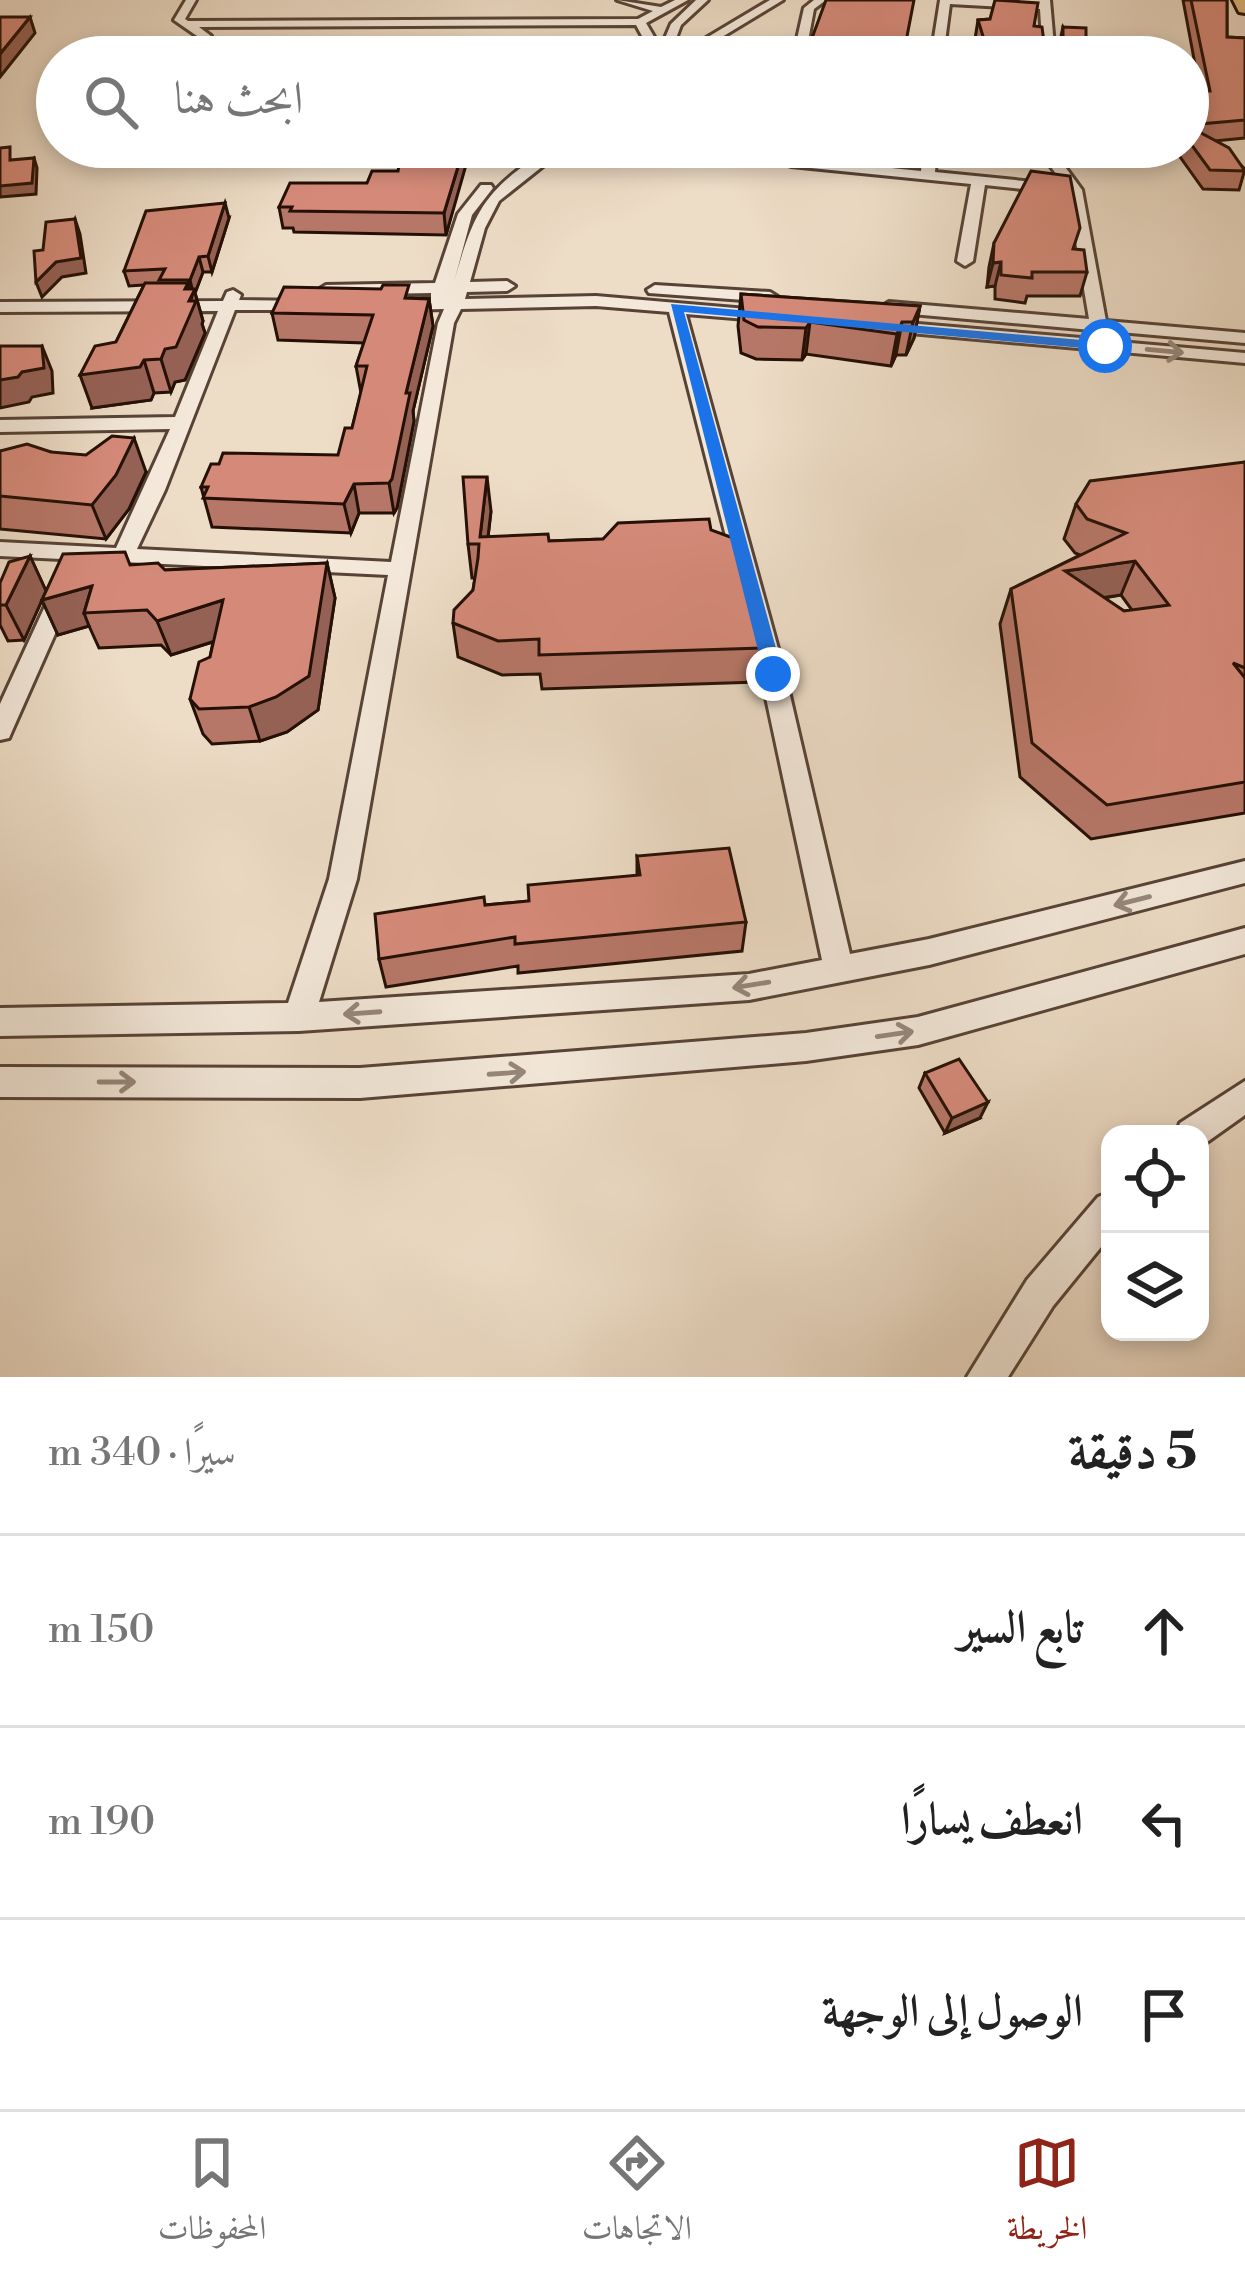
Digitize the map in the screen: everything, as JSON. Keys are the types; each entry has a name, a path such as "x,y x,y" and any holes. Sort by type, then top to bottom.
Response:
{"street":[{"path":"191,0 179,17 201,36"},
{"path":"622,0 664,11"},
{"path":"189,27 642,25 683,0"},
{"path":"667,36 685,11 703,0"},
{"path":"720,36 778,0"},
{"path":"803,36 809,8 820,0"},
{"path":"922,0 1046,3 1048,36"},
{"path":"940,36 945,0"},
{"path":"189,27 414,17 642,25"},
{"path":"642,25 648,36"},
{"path":"299,1017 343,879 465,214 477,194 512,168"},
{"path":"448,301 494,197 532,168"},
{"path":"846,168 1075,190"},
{"path":"928,177 929,168"},
{"path":"1059,168 1075,190 1096,325 1105,346"},
{"path":"965,261 978,183"},
{"path":"448,301 594,287 785,299"},
{"path":"0,294 596,301 794,318"},
{"path":"0,308 231,299"},
{"path":"122,558 231,299"},
{"path":"676,307 773,674 838,968"},
{"path":"881,307 1245,338"},
{"path":"866,325 1245,358"},
{"path":"0,426 182,423"},
{"path":"0,549 399,569"},
{"path":"0,731 76,556"},
{"path":"0,1022 299,1017 749,987 929,952 1245,872"},
{"path":"0,1082 360,1083 806,1047 918,1031 1245,941"},
{"path":"1205,1125 1245,1096"},
{"path":"986,1377 1040,1293 1101,1220"}],"building":[{"path":"826,0 914,0 907,36 813,36"},
{"path":"995,0 1038,3 1034,26 1042,27 1043,36 983,36 978,20 990,19"},
{"path":"1191,0 1227,0 1227,37 1245,38 1245,120 1209,123 1209,36 1199,36"},
{"path":"0,17 30,17 0,54"},
{"path":"1063,27 1086,28 1086,36 1063,36"},
{"path":"1209,137 1229,148 1245,171 1210,170"},
{"path":"10,147 10,160 34,158 32,183 0,186 0,148"},
{"path":"458,168 444,213 279,207 290,183 367,183 372,171"},
{"path":"1031,171 1070,176 1080,228 1073,249 1084,250 1087,272 1032,272 1032,278 1001,275 1001,262 993,263 994,243"},
{"path":"225,203 208,256 199,257 190,280 159,280 165,269 124,271 146,211"},
{"path":"75,219 81,258 56,262 36,282 34,251 43,250 46,222"},
{"path":"145,283 188,283 185,289 195,289 189,301 196,301 176,347 165,349 161,359 144,360 140,367 80,375 95,346 116,342"},
{"path":"383,285 409,285 405,298 429,299 389,483 354,484 344,504 203,498 208,487 201,487 211,464 219,464 223,453 338,455 345,428 352,428 367,366 356,366 373,315 272,313 284,287 381,289"},
{"path":"741,294 920,306 913,322 902,322 897,334 810,322 806,328 758,327 744,320"},
{"path":"0,346 42,346 44,368 0,380"},
{"path":"112,436 134,438 116,475 92,505 0,496 0,451 27,444 86,455"},
{"path":"1245,462 1245,668 1233,663 1245,678 1245,782 1107,805 1032,743 1011,589 1126,533 1087,519 1076,504 1090,481","holes":["1135,561 1169,605 1124,611 1065,571"]},
{"path":"463,477 487,477 480,537 548,534 549,541 603,539 618,523 709,519 711,530 733,538 762,648 539,655 539,639 498,641 453,623 454,610 473,590 479,544 468,544"},
{"path":"125,552 130,565 158,563 165,570 327,563 309,676 249,707 199,709 190,699 199,662 210,657 223,600 157,621 147,610 84,613 92,586 42,600 63,554"},
{"path":"30,556 6,605 0,605 0,583 9,562"},
{"path":"729,848 746,922 515,944 515,937 379,959 375,914 484,897 485,905 529,901 528,885 640,875 637,856"},
{"path":"959,1059 988,1102 952,1118 925,1073"}],"route":[{"path":"773,674 676,307 1105,346"}]}
